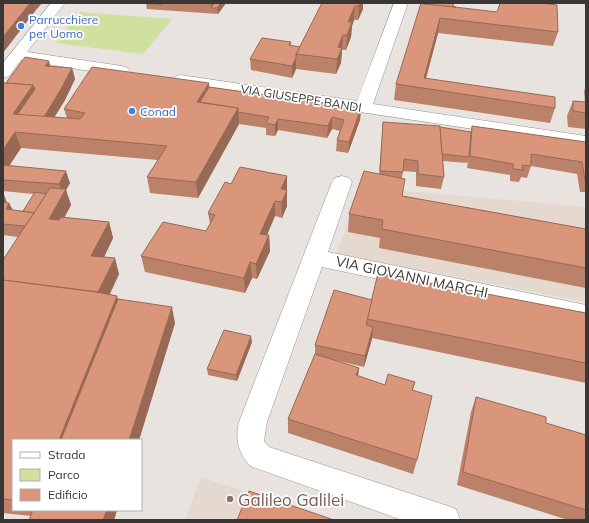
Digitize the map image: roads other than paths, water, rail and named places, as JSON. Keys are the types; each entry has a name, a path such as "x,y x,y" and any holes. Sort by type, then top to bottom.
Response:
{"street":[{"path":"3,73 58,3"},
{"path":"363,108 401,3"},
{"path":"16,55 140,74"},
{"name":"VIA GIUSEPPE BANDI","path":"167,78 586,141"},
{"name":"VIA GIOVANNI MARCHI","path":"342,182 315,257 586,314"},
{"path":"315,257 253,422 250,437 252,447 260,457 446,520"}],"place":[{"name":"Parrucchiere per Uomo","path":"21,26"},
{"name":"Conad","path":"132,111"},
{"name":"Galileo Galilei","path":"230,499"}]}
